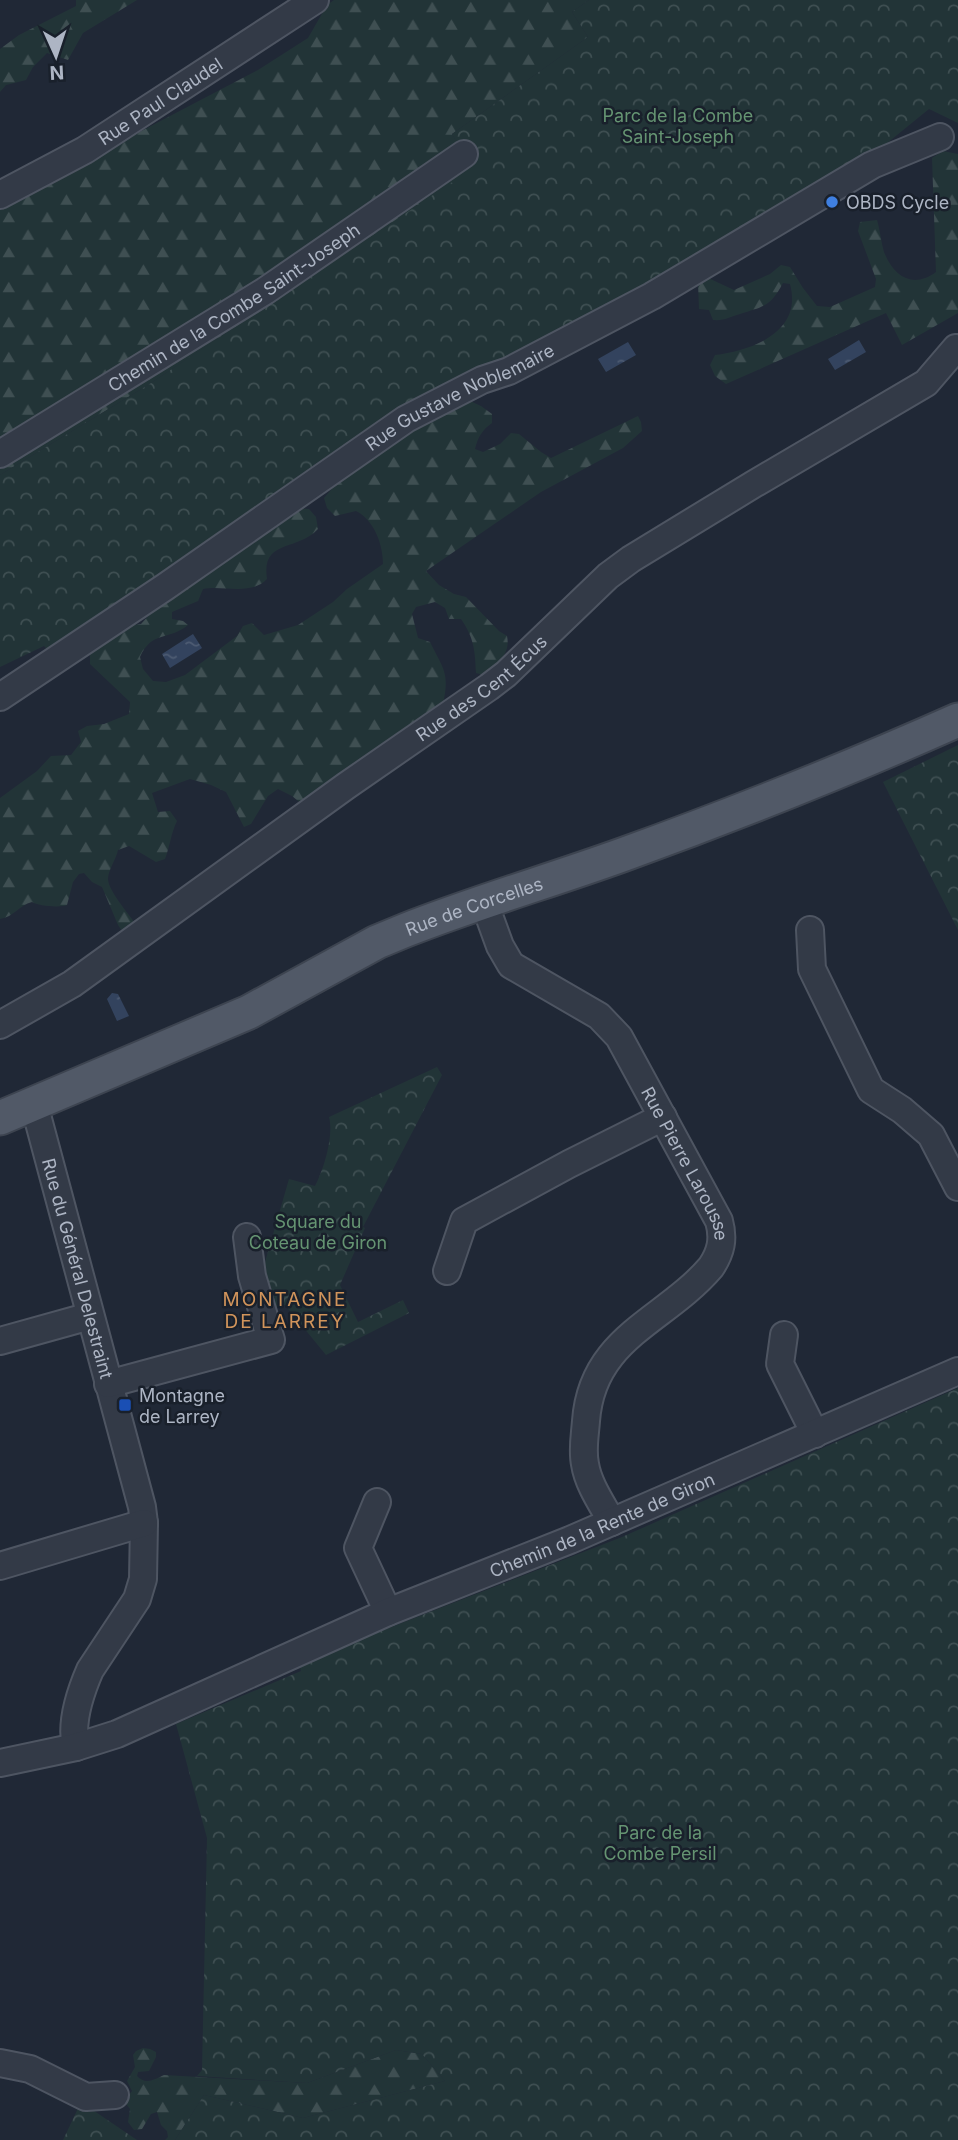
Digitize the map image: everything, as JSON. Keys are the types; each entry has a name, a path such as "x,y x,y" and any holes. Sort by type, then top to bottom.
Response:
{"main road":[{"name":"Rue de Corcelles","path":"0,1118 250,1012 377,942 435,918 621,856 883,753 958,720"}],"street":[{"name":"Rue Paul Claudel","path":"0,195 85,150 315,0"},
{"name":"Rue Gustave Noblemaire","path":"0,697 165,587 406,419 482,380 509,371 652,296 872,165 940,137"},
{"name":"Chemin de la Combe Saint-Joseph","path":"0,454 265,291 464,154"},
{"name":"Rue des Cent Écus","path":"0,1025 72,984 346,786 489,687 506,674 582,599 631,559 926,383 956,348"},
{"name":"Rue Pierre Larousse","path":"484,902 500,946 512,965 592,1012 607,1023 619,1037 719,1221 722,1241 718,1256 707,1272 619,1346 604,1363 595,1379 588,1402 584,1462 589,1479 612,1522"},
{"path":"810,930 812,969 871,1090 902,1110 931,1135 958,1187"},
{"name":"Rue du Général Delestraint","path":"34,1104 142,1507 144,1523 141,1588 85,1682 75,1728 76,1747"},
{"path":"447,1271 464,1221 663,1117"},
{"path":"108,1384 271,1340 252,1276 247,1237"},
{"path":"0,1341 90,1316"},
{"path":"784,1335 780,1364 815,1434"},
{"name":"Chemin de la Rente de Giron","path":"0,1763 76,1747 117,1734 387,1612 612,1522 958,1371"},
{"path":"377,1502 358,1548 387,1612"},
{"path":"0,1566 144,1523"},
{"path":"0,2063 30,2069 86,2097 115,2095"}],"green space":[{"path":"76,0 137,0 83,33 68,60 47,53 33,67 26,80 6,85 0,92 0,49 19,35 76,6"},
{"path":"334,0 589,0 572,12 588,37 452,134 473,169 148,385 0,475 0,205 258,70 308,38 327,5"},
{"name":"Parc de la Combe Saint-Joseph","path":"589,0 958,0 958,123 929,109 870,157 506,368 51,653 44,646 0,667 0,475 148,385 472,169 452,134 588,37 572,12"},
{"path":"943,151 958,154 958,313 902,345 886,313 726,384 715,376 710,365 715,355 745,349 772,336 789,315 792,301 790,284 783,283 766,304 727,318 713,320 709,310 699,309 698,283 704,276 734,290 770,274 781,265 790,267 817,306 830,307 875,287 876,279 858,231 860,222 877,220 884,252 899,274 912,280 920,280 936,272 932,158"},
{"path":"468,400 492,414 492,423 481,434 475,449 483,452 500,444 511,433 519,434 551,458 638,416 641,422 642,431 623,448 541,492 426,571 439,585 454,594 466,597 507,636 505,654 498,663 484,675 476,673 473,644 461,619 449,619 445,608 435,602 416,607 412,614 418,638 430,642 444,671 446,685 443,704 303,805 278,789 268,796 251,824 244,827 226,792 211,785 190,779 152,793 158,812 170,811 177,821 165,859 156,862 129,846 118,850 108,878 114,894 135,923 124,934 102,887 92,882 84,873 79,874 73,882 67,905 49,906 32,902 0,919 0,798 37,771 51,756 71,755 81,742 78,731 129,714 130,702 90,664 90,652 118,627 141,624 184,577 294,508 309,509 316,517 318,529 275,552 269,558 267,579 260,584 245,589 203,589 198,601 172,612 172,619 188,625 150,643 140,657 143,669 153,681 166,682 185,675 237,636 243,626 252,623 264,635 298,625 333,602 383,564 383,556 376,533 368,520 356,511 335,516 327,508 324,498 349,469 394,433"},
{"path":"958,745 958,930 883,782"},
{"name":"Square du Coteau de Giron","path":"437,1067 442,1075 363,1227 365,1228 340,1285 358,1322 403,1300 409,1313 326,1355 285,1305 276,1307 266,1296 261,1276 289,1179 315,1186 327,1152 329,1117"},
{"name":"Parc de la Combe Persil","path":"958,1388 958,2140 175,2140 204,2095 303,2118 445,2081 422,2054 396,2050 307,2083 197,2076 202,2070 207,1838 176,1724 301,1671 299,1663 622,1537"},
{"path":"143,2048 156,2052 149,2071 138,2072 137,2076 146,2081 164,2075 307,2083 396,2050 422,2054 445,2081 303,2118 204,2095 175,2140 165,2140 168,2137 167,2131 161,2125 157,2112 151,2114 142,2129 134,2130 128,2122 130,2109 124,2101 132,2091 127,2081 135,2067 133,2055"},
{"path":"81,2102 137,2140 63,2140"}],"water":[{"path":"859,340 866,352 835,370 828,359"},
{"path":"628,342 636,355 606,372 598,359"},
{"path":"193,634 202,648 170,668 162,654"},
{"path":"112,993 118,994 129,1016 117,1021 107,999"}],"place":[{"name":"OBDS Cycle","path":"832,202"},
{"name":"Montagne de Larrey","path":"125,1405"}],"district":[{"name":"MONTAGNE DE LARREY","path":"285,1310"}]}
